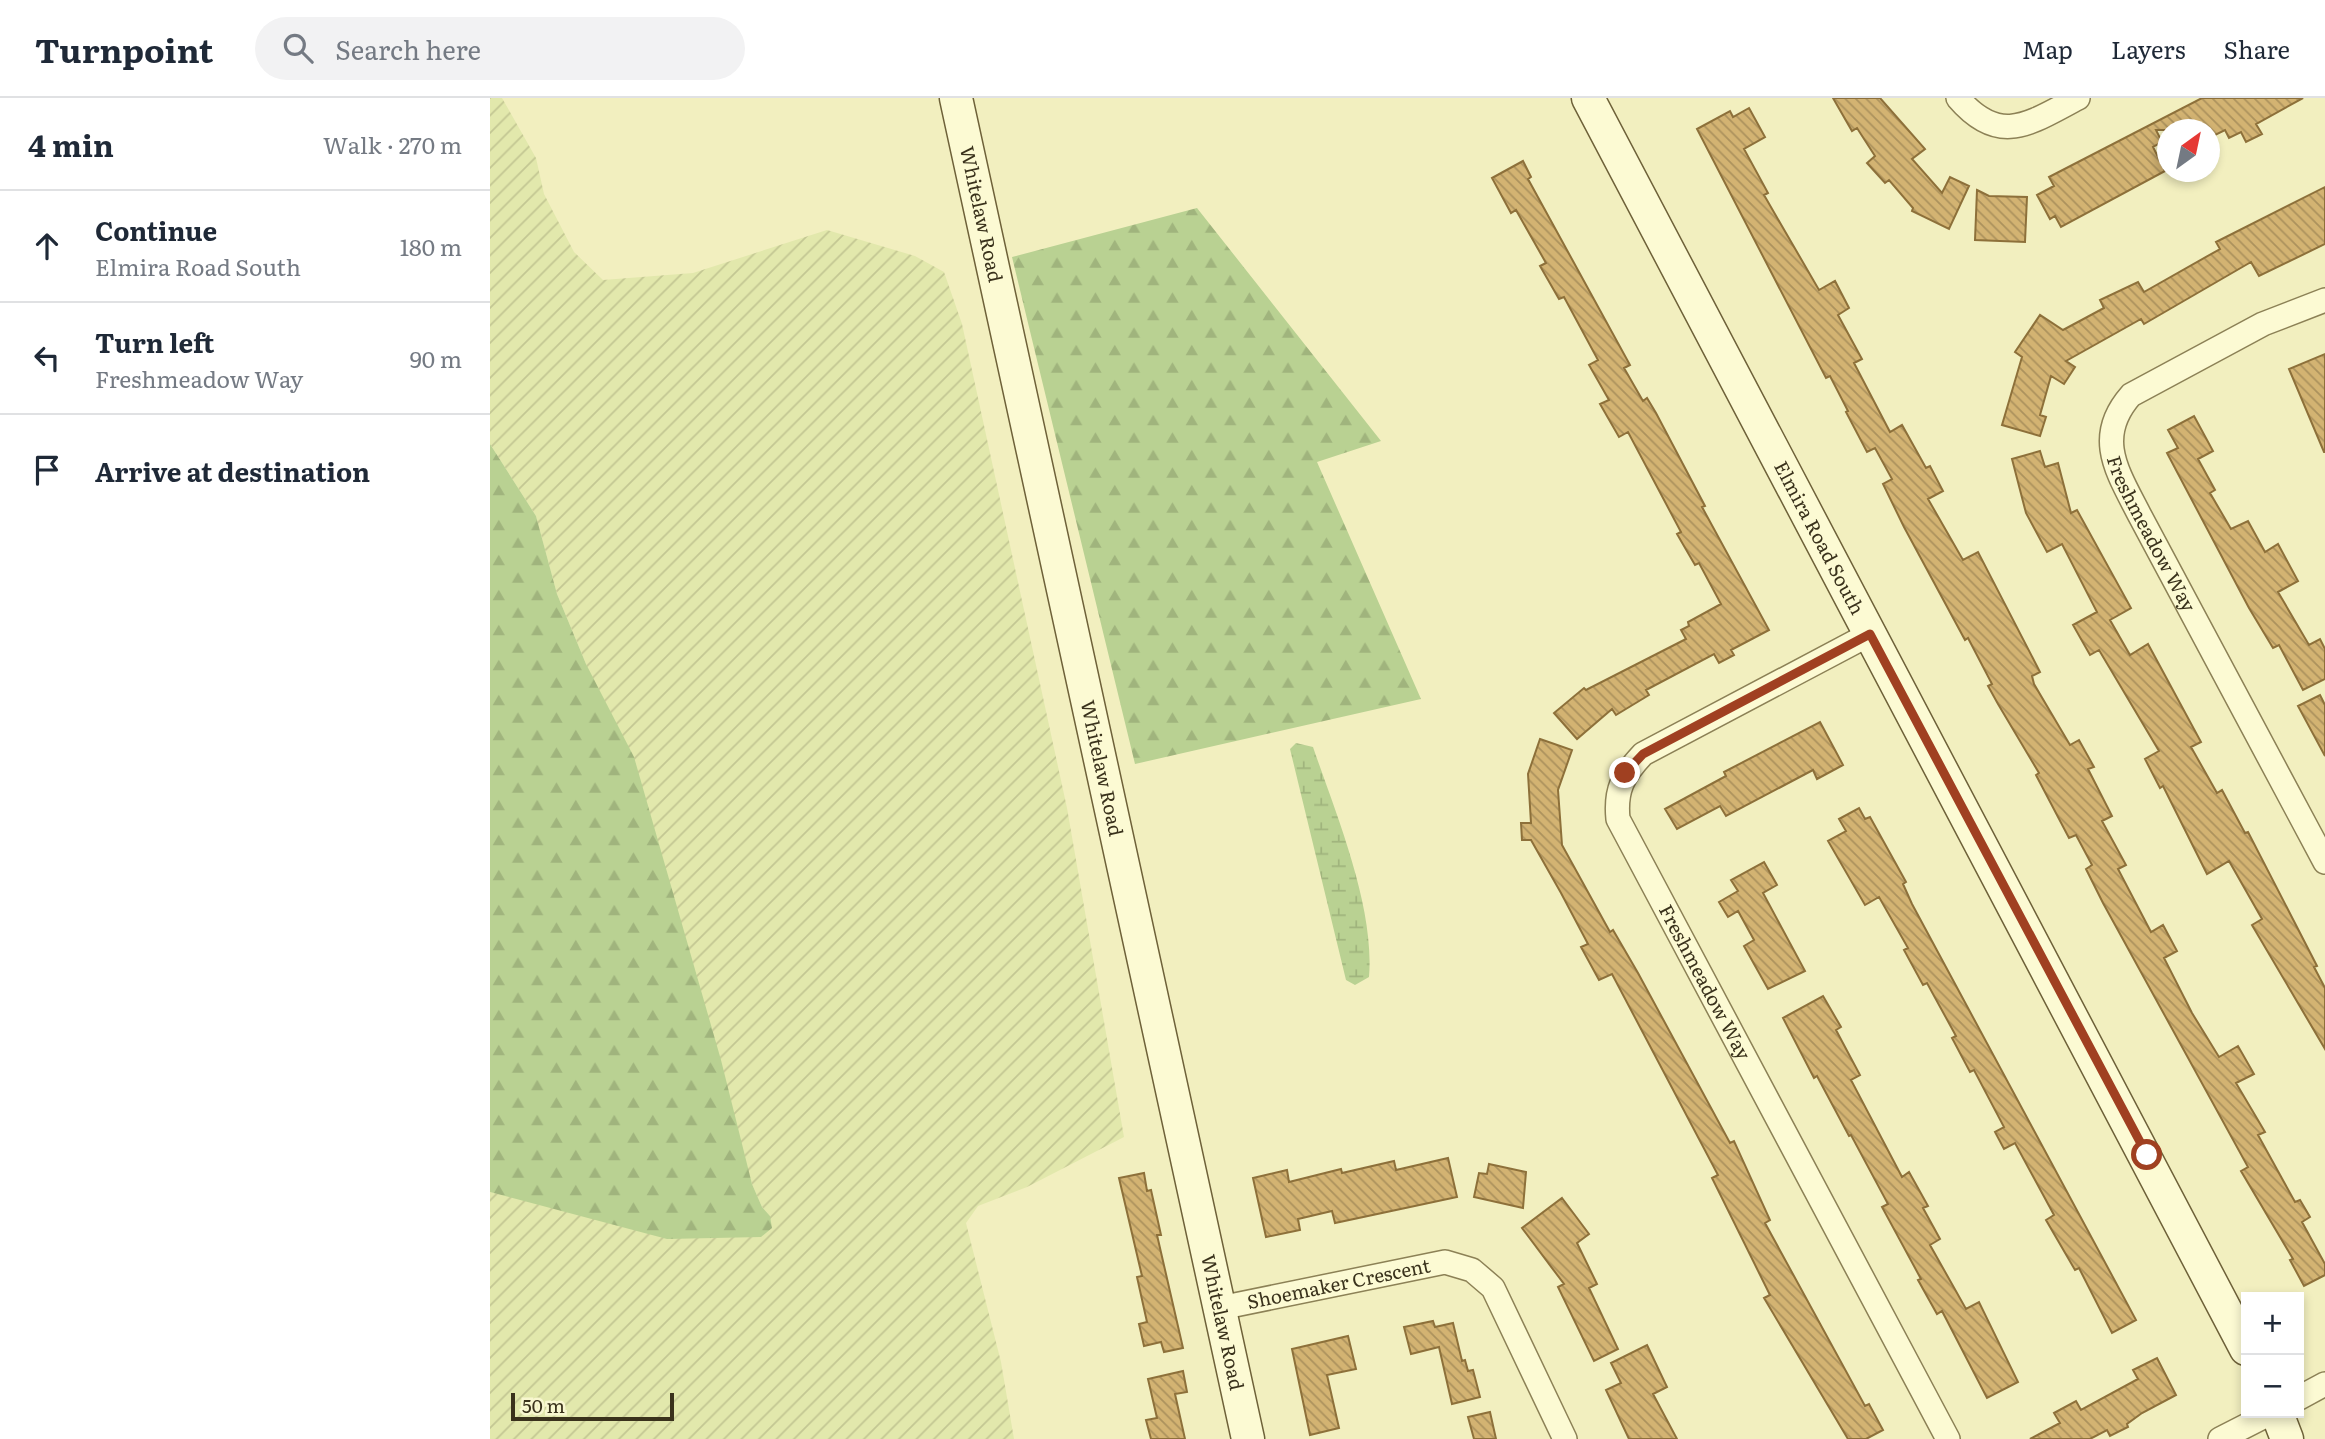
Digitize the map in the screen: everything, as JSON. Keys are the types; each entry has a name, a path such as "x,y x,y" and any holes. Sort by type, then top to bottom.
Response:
{"street":[{"name":"Whitelaw Road","path":"956,98 1248,1439"},
{"name":"Elmira Road South","path":"1588,98 2241,1339"},
{"path":"1958,98 1975,118 2002,128 2034,121 2078,98"},
{"name":"Freshmeadow Way","path":"2325,300 2263,324 2131,394 2120,407 2112,425 2110,446 2119,475 2325,862"},
{"name":"Freshmeadow Way","path":"1870,634 1643,754 1625,773 1616,798 1618,819 1948,1439"},
{"name":"Shoemaker Crescent","path":"1220,1308 1445,1262 1472,1270 1493,1288 1565,1439"},
{"path":"2304,1395 2325,1384"},
{"path":"2220,1439 2261,1418"},
{"path":"2279,1418 2287,1439"}],"green space":[{"path":"490,98 502,98 536,158 544,194 574,252 603,280 693,273 827,230 915,256 944,272 962,324 1067,808 1124,1137 1027,1187 978,1206 966,1223 1001,1362 1014,1439 490,1439 490,1192 508,1196 770,1216 762,1207 752,1184 586,664 557,594 536,516 490,444"},
{"path":"1197,208 1381,441 1317,462 1421,699 1135,764 1012,257"},
{"path":"490,444 536,516 557,594 586,664 634,757 721,1060 752,1184 762,1207 770,1216 772,1228 761,1237 667,1239 490,1192"},
{"path":"1296,743 1313,747 1360,891 1366,921 1369,977 1355,985 1346,980 1290,749"}],"building":[{"path":"1833,98 1880,98 1925,149 1912,159 1942,193 1950,177 1969,186 1949,229 1912,211 1913,208 1889,180 1885,183 1867,163 1875,156 1857,128 1852,131"},
{"path":"2202,98 2303,98 2256,124 2262,134 2246,142 2241,132 2229,138 2225,130 2220,132 2220,119 2161,119"},
{"path":"1749,108 1765,137 1744,149 1768,193 1764,195 1819,290 1835,281 1849,308 1838,315 1862,359 1854,363 1890,432 1902,425 1926,468 1930,466 1943,491 1928,499 1963,560 1978,552 2040,672 2032,676 2034,684 2070,745 2079,740 2094,767 2088,769 2112,816 2102,821 2126,865 2118,869 2151,932 2163,925 2177,951 2164,958 2192,1013 2219,1057 2238,1046 2254,1074 2236,1083 2265,1132 2258,1135 2295,1202 2300,1200 2310,1217 2302,1222 2325,1264 2325,1275 2304,1286 2290,1260 2293,1259 2241,1171 2248,1167 2103,903 2086,869 2092,865 2076,835 2069,838 2036,775 2039,773 1988,686 1992,684 1968,638 1965,640 1904,527 1883,484 1892,479 1875,448 1867,452 1830,376 1826,378 1697,129 1730,111 1733,117"},
{"path":"2157,121 2157,145 2153,147 2157,155 2157,175 2061,227 2055,216 2050,219 2037,195 2054,186 2049,177"},
{"path":"1523,161 1531,177 1528,179 1630,365 1624,368 1643,401 1647,398 1656,413 1705,506 1702,507 1769,630 1731,650 1734,655 1719,663 1714,654 1646,690 1649,695 1616,715 1612,709 1577,739 1554,713 1584,688 1586,690 1686,639 1681,630 1689,626 1688,622 1721,604 1699,563 1695,565 1677,534 1681,532 1628,432 1619,437 1600,404 1609,400 1589,365 1598,360 1564,297 1559,299 1540,266 1546,263 1516,210 1511,213 1492,178"},
{"path":"2325,187 2325,244 2259,276 2251,262 2144,324 2141,319 2066,361 2075,367 2064,384 2051,376 2040,415 2046,417 2040,436 2002,425 2022,357 2015,352 2040,315 2063,330 2104,308 2100,300 2138,282 2144,292 2220,249 2216,242"},
{"path":"1977,190 1989,196 2027,197 2025,242 1975,240"},
{"path":"2325,354 2325,452 2324,452 2289,369"},
{"path":"2194,416 2213,451 2198,459 2215,490 2210,493 2231,529 2248,521 2265,552 2278,544 2298,581 2278,592 2309,645 2320,639 2325,649 2325,679 2303,690 2279,645 2273,648 2249,608 2167,453 2178,448 2168,430"},
{"path":"2040,451 2045,467 2058,463 2071,513 2077,510 2131,608 2110,620 2130,655 2148,644 2201,742 2191,747 2217,793 2222,790 2245,833 2248,832 2317,966 2314,967 2325,988 2325,1049 2252,925 2262,919 2229,861 2207,874 2163,786 2160,788 2145,759 2159,751 2099,650 2090,655 2073,625 2097,612 2062,544 2047,552 2026,513 2012,459"},
{"path":"2320,695 2325,705 2325,756 2298,706"},
{"path":"1820,722 1843,765 1817,779 1813,770 1726,816 1720,806 1677,829 1665,809 1726,776 1724,772"},
{"path":"1540,739 1572,750 1558,790 1562,845 1610,932 1613,930 1638,973 1730,1143 1734,1141 1770,1220 1765,1223 1865,1406 1869,1404 1883,1430 1866,1439 1848,1439 1764,1298 1770,1295 1712,1178 1718,1175 1612,974 1599,980 1581,947 1588,944 1561,893 1531,840 1522,840 1521,823 1531,823 1528,774"},
{"path":"1859,808 1865,819 1870,817 1906,882 1903,884 1912,904 2136,1320 2112,1333 2079,1268 2075,1270 2046,1220 2054,1215 2015,1143 2004,1149 1995,1132 2004,1127 1974,1070 1970,1072 1952,1038 1956,1036 1927,983 1923,985 1904,950 1908,948 1879,897 1865,905 1828,841 1846,831 1839,819"},
{"path":"1764,862 1777,885 1763,893 1805,971 1768,989 1744,946 1754,940 1738,911 1728,917 1719,902 1738,891 1731,880"},
{"path":"1823,996 1841,1027 1836,1030 1860,1075 1851,1080 1902,1177 1909,1172 1928,1206 1923,1208 1940,1239 1930,1245 1966,1309 1979,1302 2018,1382 1987,1398 1942,1311 1937,1314 1918,1280 1921,1279 1882,1207 1888,1204 1817,1076 1814,1078 1783,1018"},
{"path":"1448,1158 1457,1197 1335,1223 1332,1211 1298,1219 1300,1230 1266,1237 1253,1178 1287,1170 1289,1182 1341,1169 1342,1173 1394,1161 1396,1170"},
{"path":"1489,1164 1526,1172 1523,1208 1474,1197 1479,1173 1487,1174"},
{"path":"1144,1173 1147,1191 1151,1190 1161,1235 1157,1235 1183,1348 1164,1352 1161,1342 1144,1346 1139,1324 1147,1322 1137,1277 1142,1276 1119,1178"},
{"path":"1562,1198 1589,1234 1577,1243 1597,1284 1589,1288 1618,1349 1594,1361 1558,1287 1564,1284 1522,1228"},
{"path":"1433,1321 1435,1327 1453,1323 1462,1361 1465,1360 1468,1371 1473,1370 1480,1397 1452,1404 1439,1347 1411,1354 1404,1327"},
{"path":"1348,1336 1356,1369 1327,1375 1339,1428 1310,1435 1292,1349"},
{"path":"1647,1345 1667,1387 1653,1394 1677,1439 1629,1439 1606,1390 1621,1383 1611,1363"},
{"path":"2157,1358 2176,1395 2142,1413 2127,1424 2128,1427 2110,1436 2107,1430 2090,1439 2030,1439 2060,1423 2054,1413 2076,1401 2081,1410 2138,1379 2133,1370"},
{"path":"1183,1371 1187,1392 1175,1394 1185,1439 1151,1439 1146,1420 1157,1418 1148,1379"},
{"path":"1490,1412 1496,1439 1474,1439 1468,1417"}],"route":[{"path":"1625,773 1643,754 1870,634 2147,1155"}]}
